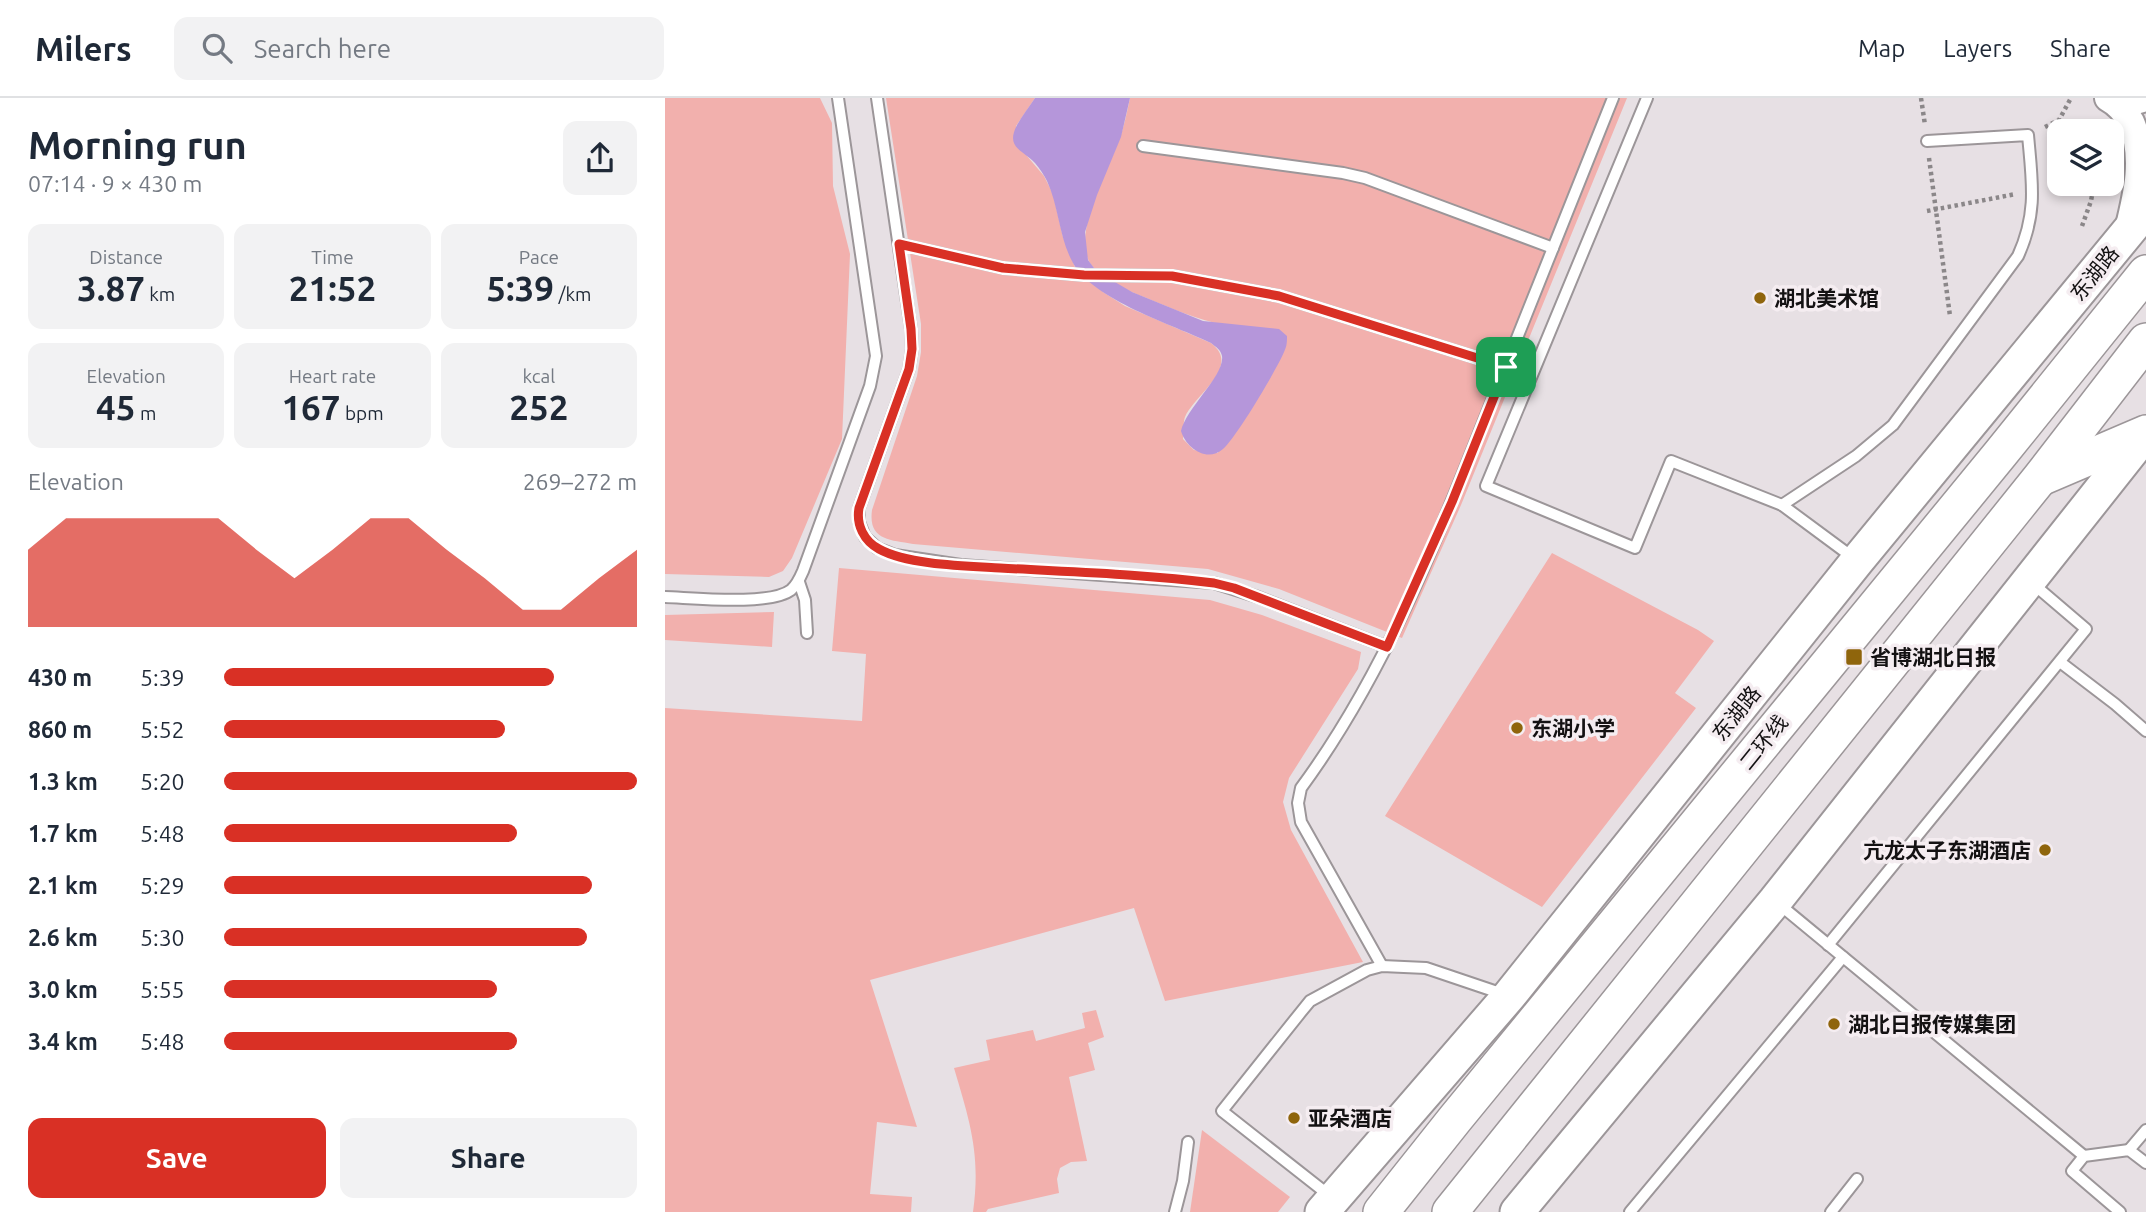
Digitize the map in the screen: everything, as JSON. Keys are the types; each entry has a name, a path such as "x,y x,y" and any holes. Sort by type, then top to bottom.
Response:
{"highway":[{"name":"二环线","path":"1381,1212 2146,273"},
{"path":"1450,1212 2040,478 2146,341"},
{"path":"2040,478 2146,433"}],"main road":[{"name":"东湖路","path":"1327,1205 1509,996 1857,561 2137,221"},
{"path":"1517,1212 1775,901 2146,433"}],"street":[{"path":"2113,100 2128,103 2146,98"},
{"path":"2113,100 2136,131 2141,157 2137,221"}],"lane":[{"path":"665,597 757,599 782,595 799,582 870,386 876,356 838,98"},
{"path":"877,98 912,349 909,369 859,508 859,523 870,543 886,552 908,558 961,565 1214,583 1234,588 1387,647"},
{"path":"1382,966 1301,822 1298,803 1301,788 1346,720 1387,647 1452,502 1613,98"},
{"path":"1647,98 1486,486 1635,548 1671,461 1782,505 1857,561"},
{"path":"1782,505 1856,456 1893,425 2018,256 2032,212 2028,135 1927,141"},
{"path":"1143,146 1365,178 1553,248"},
{"path":"899,244 1003,268 1084,275 1172,276 1279,296 1506,367"},
{"path":"1828,945 2087,629 2030,581"},
{"path":"799,582 804,600 807,633"},
{"path":"2060,662 2115,704 2146,732"},
{"path":"1775,901 2084,1156"},
{"path":"1630,1212 1843,957"},
{"path":"1327,1205 1222,1111 1310,1001 1367,970 1382,966 1426,968 1509,996"},
{"path":"2120,1212 2072,1171 2084,1156 2129,1150 2146,1130"},
{"path":"1175,1212 1183,1181 1188,1142"},
{"path":"2129,1150 2146,1163"},
{"path":"1831,1212 1857,1180"}],"path":[{"path":"1921,98 1954,344"},
{"path":"2060,119 2071,98"},
{"path":"1927,211 2033,191"},
{"path":"2082,226 2092,196"}],"shaded area":[{"path":"665,98 820,98 832,123 833,186 850,254 842,439 792,558 783,571 769,577 665,574"},
{"path":"886,98 1035,98 1016,126 1027,156 1044,176 1053,194 1063,237 1075,267 1103,292 1125,306 1211,343 1219,352 1219,371 1185,417 1183,439 1194,450 1218,453 1225,325 1184,313 1122,287 1094,268 1086,250 1088,219 1121,135 1130,98 1627,98 1461,505 1402,638 1279,589 1208,569 913,544 888,539 877,533 873,527 872,510 917,376 921,352 921,324"},
{"path":"1035,98 1130,98 1121,137 1085,232 1088,260 1094,268 1132,292 1203,321 1279,329 1287,336 1285,350 1265,387 1237,432 1217,453 1198,452 1187,443 1181,431 1190,412 1218,372 1221,352 1211,343 1116,300 1098,289 1073,263 1047,181 1035,163 1014,144 1017,125"},
{"path":"1552,553 1714,641 1675,693 1696,708 1542,907 1385,816"},
{"path":"839,568 1210,600 1262,615 1361,652 1358,669 1289,778 1283,802 1291,830 1363,962 1165,1001 1134,908 870,980 917,1127 877,1122 870,1194 912,1197 911,1212 665,1212 665,708 862,721 866,654 832,651"},
{"path":"774,612 772,647 665,640 665,615"},
{"path":"1096,1010 1104,1037 1088,1043 1095,1070 1069,1077 1087,1161 1071,1162 1060,1168 1057,1179 1059,1193 988,1209 986,1212 973,1212 976,1173 973,1139 954,1068 990,1060 986,1040 1033,1030 1036,1041 1085,1028 1082,1013"},
{"path":"1202,1130 1290,1197 1278,1212 1190,1212"}],"place":[{"name":"湖北美术馆","path":"1760,298"},
{"name":"省博湖北日报","path":"1854,657"},
{"name":"东湖小学","path":"1517,728"},
{"name":"亢龙太子东湖酒店","path":"2045,850"},
{"name":"湖北日报传媒集团","path":"1834,1024"},
{"name":"亚朵酒店","path":"1294,1118"}],"route":[{"path":"899,244 1003,268 1084,275 1172,276 1279,296 1506,367 1452,502 1387,647 1234,588 1214,583 961,565 908,558 886,552 870,543 859,523 859,508 909,369 912,349 899,244"}]}
